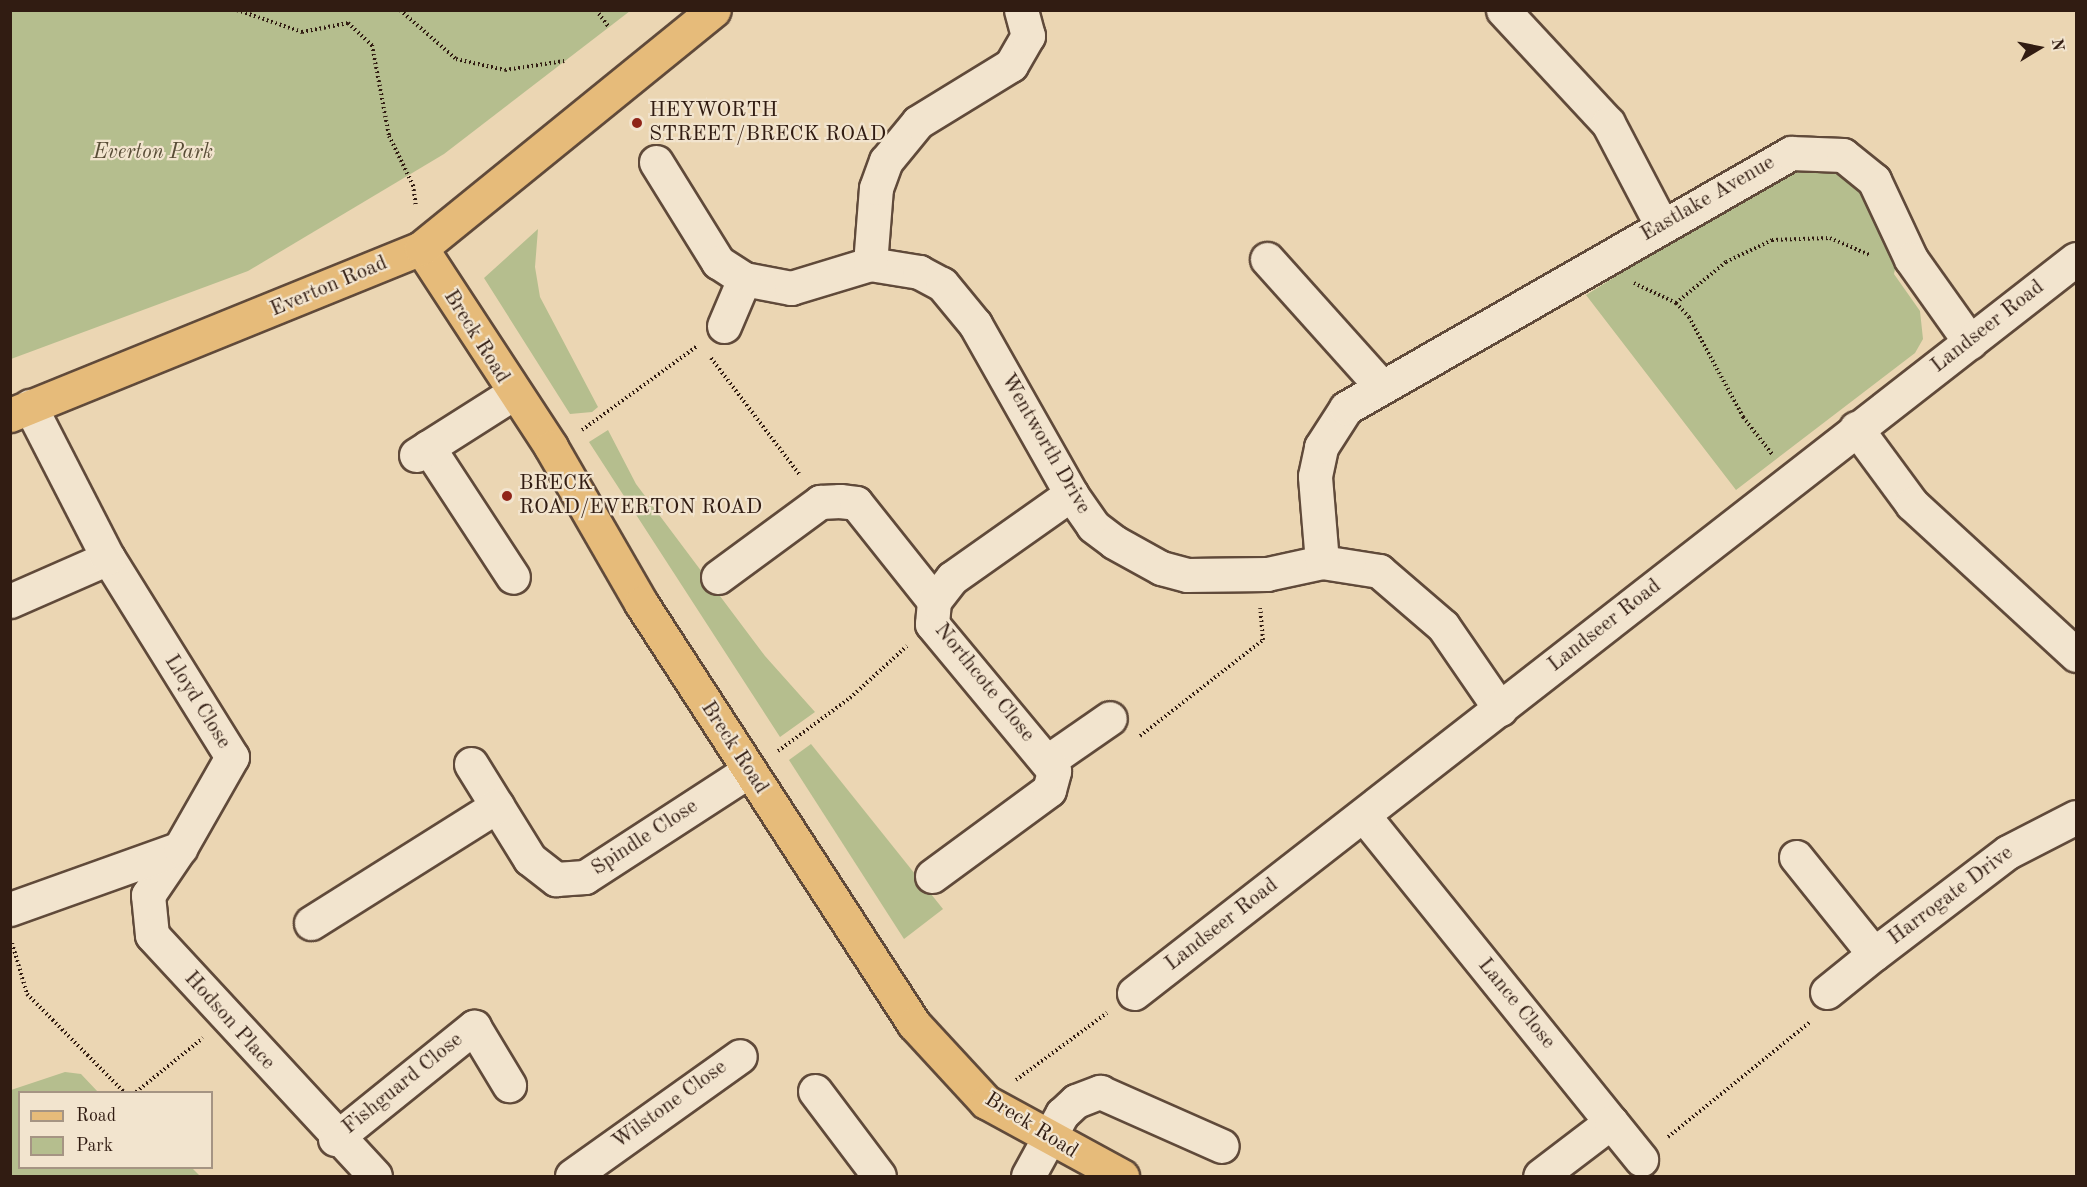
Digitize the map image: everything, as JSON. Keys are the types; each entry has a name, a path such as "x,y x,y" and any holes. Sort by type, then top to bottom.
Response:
{"main road":[{"name":"Everton Road","path":"20,411 421,248 714,10"},
{"name":"Breck Road","path":"421,248 512,394 551,447 748,771 914,1024 986,1102 1047,1138 1122,1176"}],"street":[{"path":"870,264 876,188 886,161 918,122 1011,65 1028,36 1021,10"},
{"path":"1503,10 1608,123 1662,226"},
{"name":"Eastlake Avenue","path":"1322,562 1315,510 1321,447 1346,408 1662,226 1768,162 1820,151 1843,155 1874,180 1911,259 1970,342"},
{"name":"Wentworth Drive","path":"656,162 718,262 744,279 791,288 870,264 919,272 961,302 1071,494 1093,526 1161,568 1212,577 1258,574 1322,562 1350,562 1401,585 1443,626 1500,709"},
{"path":"1267,259 1381,386"},
{"name":"Landseer Road","path":"1134,993 1364,816 1791,478 2076,259"},
{"path":"712,335 744,279"},
{"path":"512,394 422,451 513,577"},
{"name":"Lloyd Close","path":"20,411 232,757 180,848"},
{"path":"1856,428 1912,504 2076,655"},
{"name":"Northcote Close","path":"933,612 952,578 1071,494"},
{"path":"718,577 820,502"},
{"name":"Northcote Close","path":"820,502 856,503 933,612 1054,771 1049,790 932,876"},
{"path":"10,601 108,558"},
{"name":"Northcote Close","path":"1048,761 1110,718"},
{"name":"Spindle Close","path":"471,764 530,859 556,879 585,878 748,771"},
{"path":"311,923 497,806"},
{"name":"Lance Close","path":"1364,816 1641,1159"},
{"name":"Harrogate Drive","path":"1796,857 1874,954 2008,852 2076,817"},
{"path":"10,909 180,848"},
{"name":"Hodson Place","path":"180,848 148,895 152,935 335,1139 375,1176"},
{"path":"1827,992 1874,954"},
{"name":"Fishguard Close","path":"335,1139 474,1027 509,1085"},
{"name":"Wilstone Close","path":"572,1176 740,1056"},
{"path":"815,1091 879,1176"},
{"path":"1028,1176 1047,1138 1076,1101 1100,1092 1222,1146"},
{"path":"1540,1176 1611,1122"}],"path":[{"path":"237,10 302,32 348,23 372,45 389,136 413,185 421,248"},
{"path":"400,10 456,59 504,70 564,61"},
{"path":"596,10 609,27"},
{"path":"1676,303 1726,262 1772,240 1830,238 1893,267 1911,259"},
{"path":"1605,258 1616,275 1676,303 1743,417 1791,478"},
{"path":"551,447 599,420 712,335 820,502"},
{"path":"1110,718 1130,744 1263,640 1258,574"},
{"path":"748,771 850,698 933,612"},
{"path":"10,940 27,994 123,1091"},
{"path":"1641,1159 1820,1013 1827,992"},
{"path":"986,1102 1134,993"},
{"path":"137,1091 227,1019"}],"green space":[{"name":"Everton Park","path":"10,11 630,11 444,154 248,271 11,359"},
{"path":"1830,166 1856,179 1897,259 1894,274 1920,311 1923,339 1915,353 1736,490 1586,295 1621,273 1618,266 1791,167"},
{"path":"538,229 535,267 540,297 598,407 592,412 570,414 484,278"},
{"path":"608,430 636,484 765,656 815,712 780,737 589,442"},
{"path":"811,744 943,909 904,939 789,760"},
{"path":"65,1072 81,1074 97,1091 18,1091 18,1169 193,1169 200,1176 11,1176 11,1090"}],"place":[{"name":"HEYWORTH STREET/BRECK ROAD","path":"637,123"},
{"name":"BRECK ROAD/EVERTON ROAD","path":"507,496"}]}
